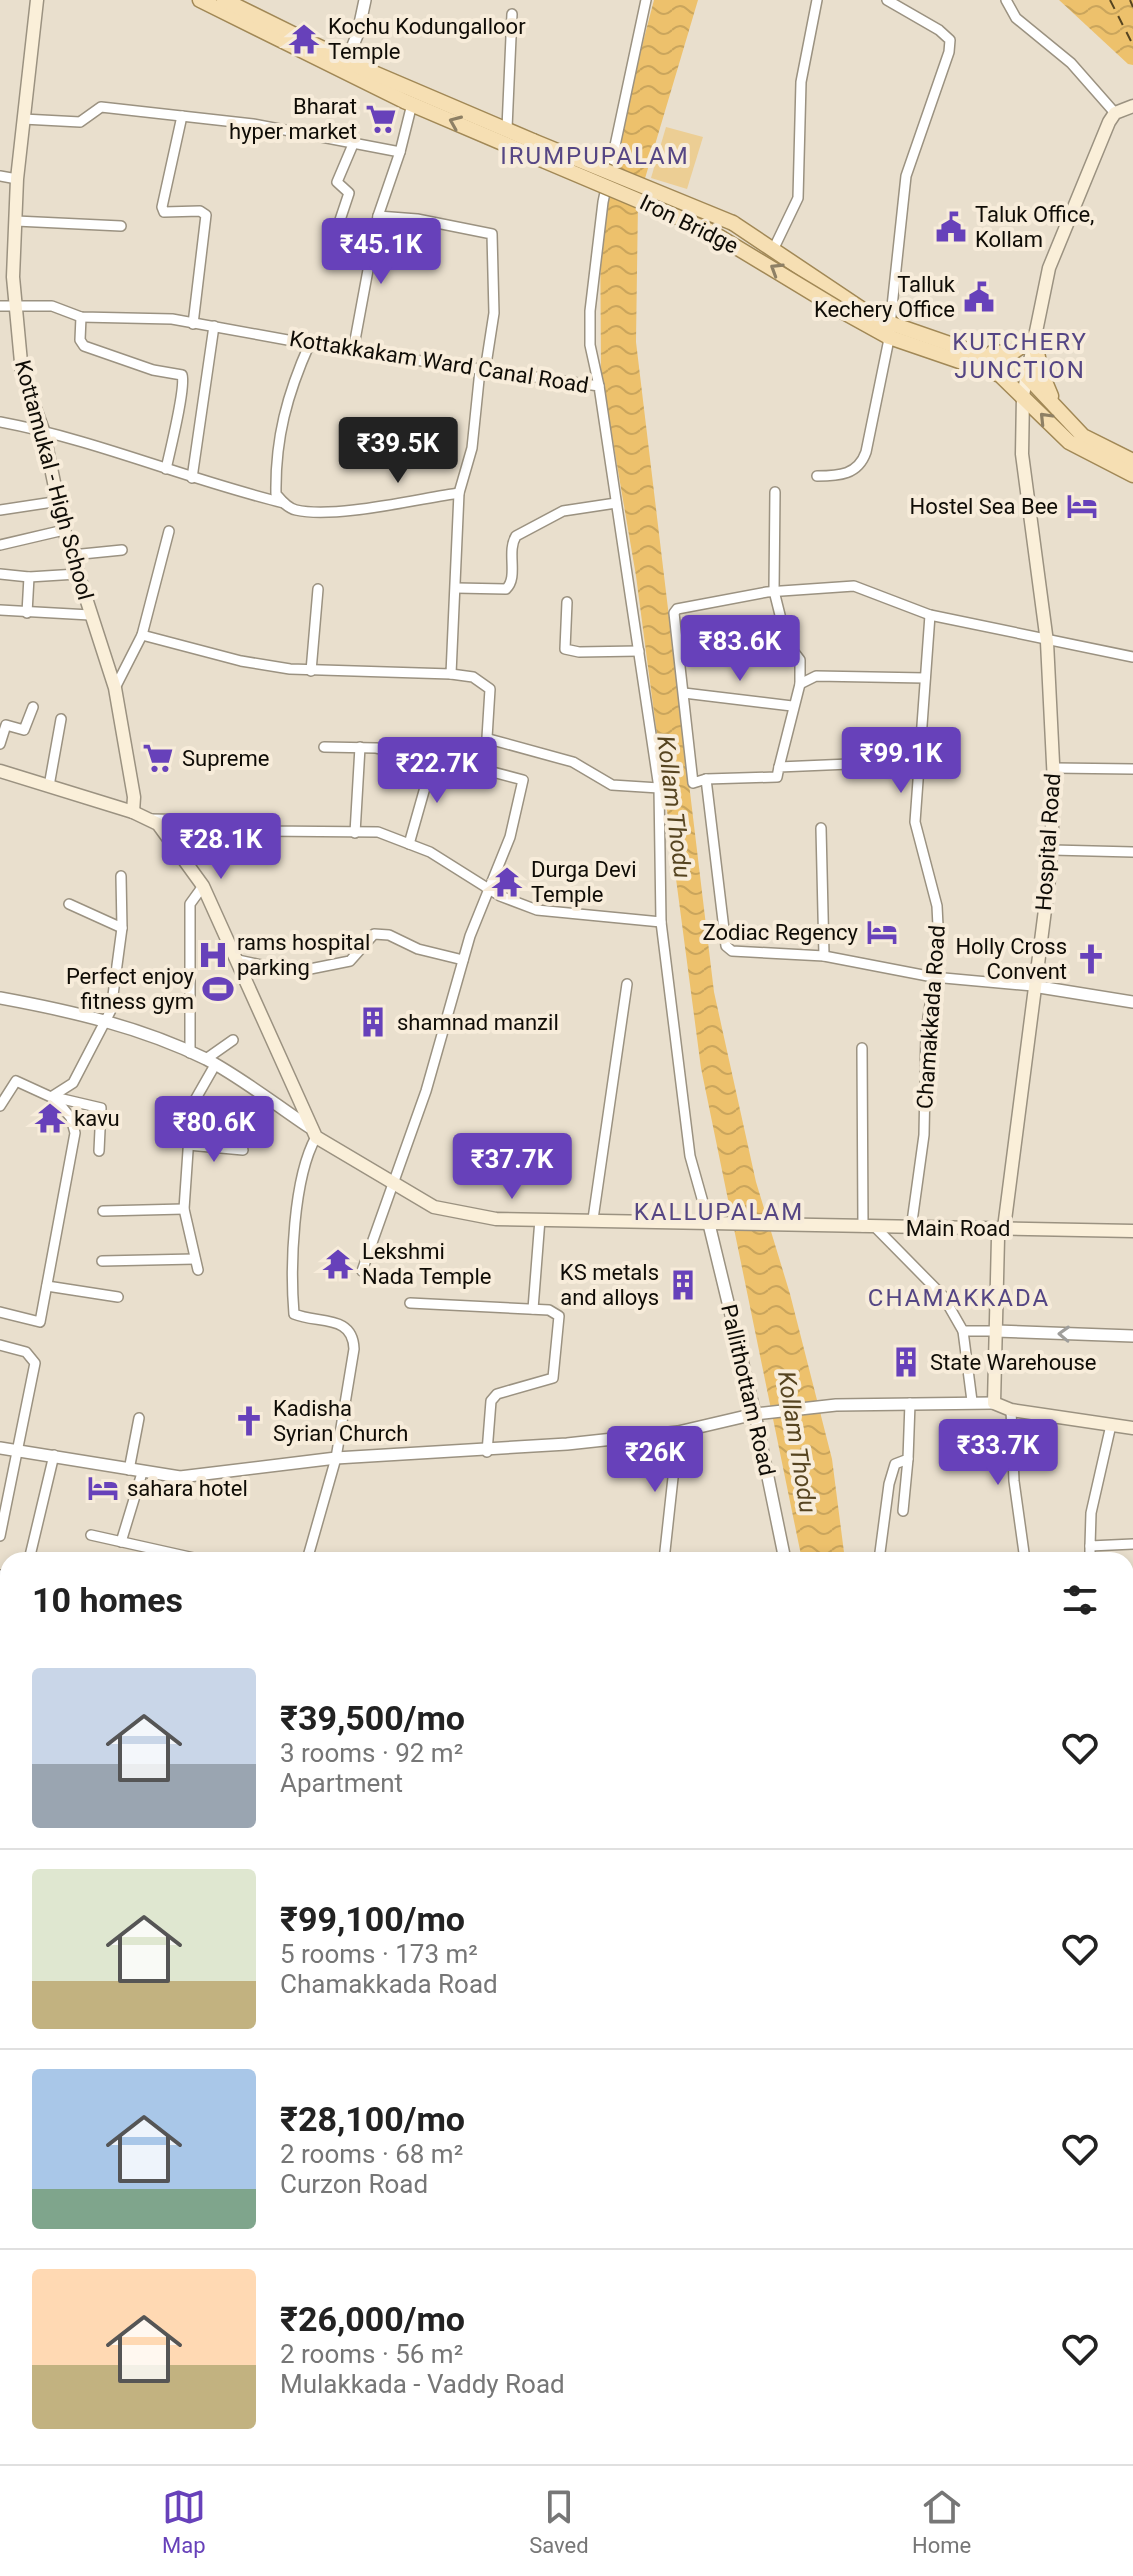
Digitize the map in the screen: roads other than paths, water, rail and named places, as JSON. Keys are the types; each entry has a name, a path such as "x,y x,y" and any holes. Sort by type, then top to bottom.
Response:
{"main road":[{"name":"Kottamukal - High School","path":"37,0 17,179 13,277 22,373 43,430 64,530 115,688 134,797 133,812"},
{"path":"200,0 236,13 346,66 412,104 530,147"},
{"path":"224,0 236,13"},
{"path":"346,66 507,128 530,147"},
{"path":"1115,113 1133,106"},
{"name":"Hospital Road","path":"994,1403 998,1238 1004,1228 1052,850 1054,768 1047,642 1022,454 1023,395 1049,268 1115,113"},
{"name":"Iron Bridge","path":"530,147 733,223 774,248 889,331"},
{"name":"Iron Bridge","path":"530,147 708,230 842,311 889,331"},
{"path":"889,331 982,353 1025,374 1083,436 1133,461"},
{"path":"889,331 1000,375 1069,442 1133,475"},
{"path":"982,353 1013,352 1034,338 1041,372 1057,411"},
{"path":"0,771 150,819 203,886 312,1132 434,1207 467,1216 715,1221"},
{"name":"Main Road","path":"715,1221 784,1221 911,1229 1133,1231"},
{"path":"994,1403 1011,1410 1133,1428"}],"street":[{"path":"346,66 365,0"},
{"path":"599,386 590,345 590,311 603,202 646,0"},
{"path":"774,248 798,198 801,82 817,0"},
{"path":"817,476 852,472 864,460 889,331 906,176 950,40 939,30 887,0"},
{"path":"1006,0 1016,18 1071,63 1115,113"},
{"path":"507,128 512,14"},
{"path":"353,351 378,216 400,152 412,104"},
{"path":"23,119 80,122 101,107 182,116 400,152"},
{"path":"182,116 162,207 164,212 200,211 206,215 193,324"},
{"path":"339,223 349,193 337,182 354,142"},
{"path":"0,176 17,179"},
{"path":"378,216 417,219 492,234 494,313 482,370 472,448 459,493 451,674"},
{"path":"16,221 121,226"},
{"name":"Kottakkakam Ward Canal Road","path":"0,306 52,306 81,317 172,319 353,351 599,386 659,788 661,922 690,1156 715,1221"},
{"path":"81,317 80,340 84,346 153,370 182,375 183,393 177,408 166,469"},
{"path":"192,478 214,326"},
{"path":"310,343 289,389 275,453 276,494 284,503 295,510 342,510 459,493"},
{"path":"0,422 43,430 192,478 284,503"},
{"path":"775,492 774,591 787,643 800,660 800,684 792,706 777,777 706,779 693,783 673,617 677,609 774,591 854,586 930,615 1047,642 1133,657"},
{"path":"0,510 60,501"},
{"path":"456,588 506,589 511,581 512,544 516,536 563,511 616,503"},
{"path":"0,545 64,530"},
{"path":"115,688 142,635 169,531"},
{"path":"72,555 122,550"},
{"path":"0,574 29,577 77,574"},
{"path":"27,613 29,577"},
{"path":"311,671 318,589"},
{"path":"567,602 565,649 579,652 640,648"},
{"path":"0,610 90,615"},
{"name":"Chamakkada Road","path":"911,1229 924,1135 926,1031 939,946 937,906 915,822 930,615"},
{"path":"142,635 241,661 311,671 473,677 490,689 485,770"},
{"path":"800,684 816,676 925,678"},
{"path":"684,693 792,706"},
{"path":"0,744 3,725 24,730 33,707"},
{"path":"49,786 61,719"},
{"path":"489,739 573,762 612,785 659,788"},
{"path":"324,747 360,747 523,780 510,837 463,960 426,1091 373,1232 362,1271"},
{"path":"355,833 360,747"},
{"path":"409,844 426,784 429,759"},
{"path":"779,767 920,761"},
{"path":"1054,768 1133,769"},
{"path":"706,779 726,946 732,951 824,956 933,977 1033,986 1133,1002"},
{"path":"150,819 203,820 263,831 378,832 430,852 488,888 537,910 661,922"},
{"path":"821,828 824,956"},
{"path":"1052,850 1133,852"},
{"path":"54,1097 80,1073 103,1020 111,1010 122,928 121,876"},
{"path":"190,1053 190,904 203,886"},
{"path":"69,904 122,928"},
{"path":"238,960 295,972 357,957 374,934 389,935 418,949 463,960"},
{"path":"593,1219 627,984"},
{"path":"0,998 103,1020 157,1037 210,1062 312,1132 299,1189 294,1314 306,1319 330,1321 354,1336 336,1458 309,1552"},
{"path":"198,1270 184,1209 191,1107 210,1062 233,1040"},
{"path":"862,1048 869,1227 943,1296 963,1331 972,1401"},
{"path":"0,1106 16,1081 54,1097 101,1108 99,1151"},
{"path":"0,1312 40,1322 75,1133 71,1118 54,1097"},
{"path":"188,1145 243,1150"},
{"path":"103,1211 184,1209"},
{"path":"533,1309 540,1219"},
{"name":"Pallithottam Road","path":"715,1221 760,1414 784,1552"},
{"path":"102,1261 195,1259"},
{"path":"47,1286 118,1297"},
{"path":"410,1303 549,1310 559,1316 555,1374 550,1380 497,1394 491,1401 487,1452"},
{"path":"963,1331 1133,1336"},
{"path":"0,1345 26,1352 35,1363 0,1536"},
{"path":"903,1511 910,1403"},
{"path":"0,1448 54,1455 142,1473 197,1475 336,1458 487,1452 678,1432 760,1414 836,1405 994,1403"},
{"path":"1011,1410 1014,1481 1024,1552"},
{"path":"129,1470 139,1418"},
{"path":"1090,1552 1091,1513 1111,1425"},
{"path":"665,1552 678,1432"},
{"path":"31,1552 54,1455"},
{"path":"880,1552 889,1484 895,1464 908,1459"},
{"path":"121,1542 142,1473"},
{"path":"91,1535 167,1552"},
{"path":"1090,1546 1133,1544"}],"water":[{"name":"Kollam Thodu","path":"654,0 698,0 638,202 636,342 714,992 756,1182 790,1294 832,1459 844,1552 800,1552 701,1068 636,576 601,371 600,207"},
{"path":"1059,0 1133,0 1133,65 1128,64"}],"place":[{"name":"Kochu Kodungalloor Temple","path":"304,39"},
{"name":"Bharat hyper market","path":"381,119"},
{"name":"Taluk Office, Kollam","path":"951,227"},
{"name":"Talluk Kechery Office","path":"979,297"},
{"name":"Hostel Sea Bee","path":"1082,506"},
{"name":"Supreme","path":"158,758"},
{"name":"Durga Devi Temple","path":"507,882"},
{"name":"Zodiac Regency","path":"882,932"},
{"name":"rams hospital parking","path":"213,955"},
{"name":"Holly Cross Convent","path":"1091,959"},
{"name":"Perfect enjoy fitness gym","path":"218,989"},
{"name":"shamnad manzil","path":"373,1022"},
{"name":"kavu","path":"50,1118"},
{"name":"Lekshmi Nada Temple","path":"338,1264"},
{"name":"KS metals and alloys","path":"683,1285"},
{"name":"State Warehouse","path":"906,1362"},
{"name":"Kadisha Syrian Church","path":"249,1421"},
{"name":"sahara hotel","path":"103,1488"}],"district":[{"name":"IRUMPUPALAM","path":"595,156"},
{"name":"KUTCHERY JUNCTION","path":"1020,356"},
{"name":"KALLUPALAM","path":"719,1212"},
{"name":"CHAMAKKADA","path":"959,1298"}]}
